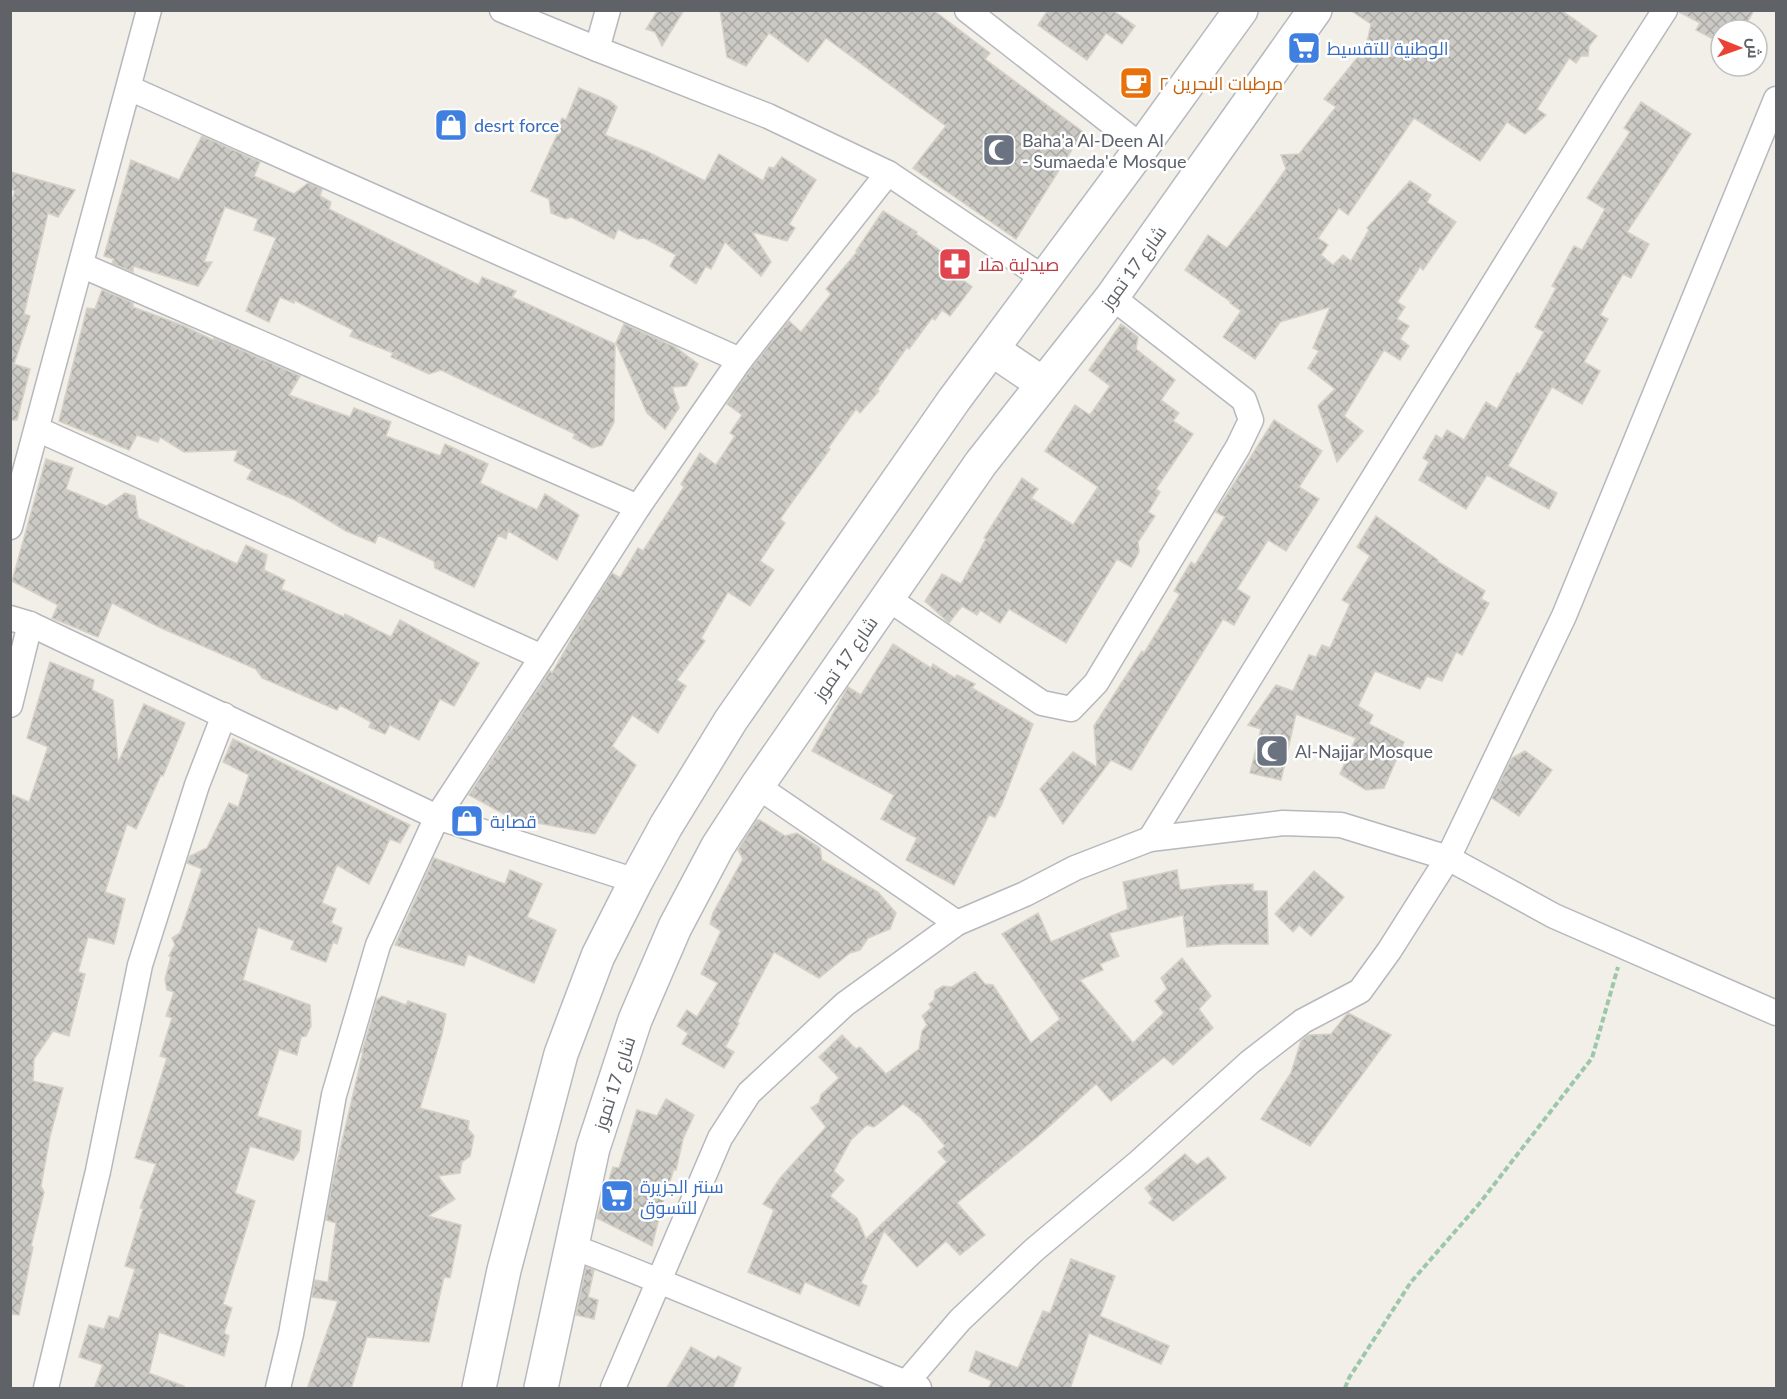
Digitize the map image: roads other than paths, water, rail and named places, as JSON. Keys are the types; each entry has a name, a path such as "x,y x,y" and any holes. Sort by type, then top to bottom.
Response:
{"main road":[{"path":"479,1389 504,1270 561,1054 598,956 666,826 731,720 954,400 1241,10"},
{"name":"شارع 17 تموز","path":"541,1389 593,1148 635,1020 675,927 718,846 757,786 981,463 1112,297 1315,10"},
{"path":"993,350 1043,384"}],"street":[{"path":"10,527 149,10"},
{"path":"502,10 597,50 768,116 888,173 1045,279"},
{"path":"597,50 608,10"},
{"path":"1150,839 1665,10"},
{"path":"981,14 1142,147"},
{"path":"129,88 740,360"},
{"path":"571,1246 659,1280 910,1387 960,1320 1034,1250 1139,1162 1250,1062 1304,1021 1360,991 1389,951 1448,858 1564,616 1776,99"},
{"path":"278,1389 291,1334 334,1095 378,945 437,818 638,507 740,360 888,173"},
{"path":"81,265 638,507"},
{"path":"887,598 1042,703 1071,709 1096,683 1239,447 1251,420 1244,400 1112,297"},
{"path":"37,429 543,657"},
{"path":"10,705 20,621 224,715 437,818 636,881"},
{"path":"46,1389 99,1171 140,965 197,785 224,715"},
{"path":"757,786 957,923"},
{"path":"613,1389 720,1138 749,1093 845,1004 957,923 1025,894 1075,868 1150,839 1282,823 1341,825 1448,858 1554,916 1776,1013"}],"place":[{"name":"الوطنية للتقسيط","path":"1304,48"},
{"name":"مرطبات البحرين ٢","path":"1136,83"},
{"name":"desrt force","path":"451,125"},
{"name":"Baha'a Al-Deen Al - Sumaeda'e Mosque","path":"999,150"},
{"name":"صيدلية هلا","path":"955,264"},
{"name":"Al-Najjar Mosque","path":"1272,751"},
{"name":"قصابة","path":"467,821"},
{"name":"سنتر الجزيرة للتسوق","path":"617,1196"}]}
